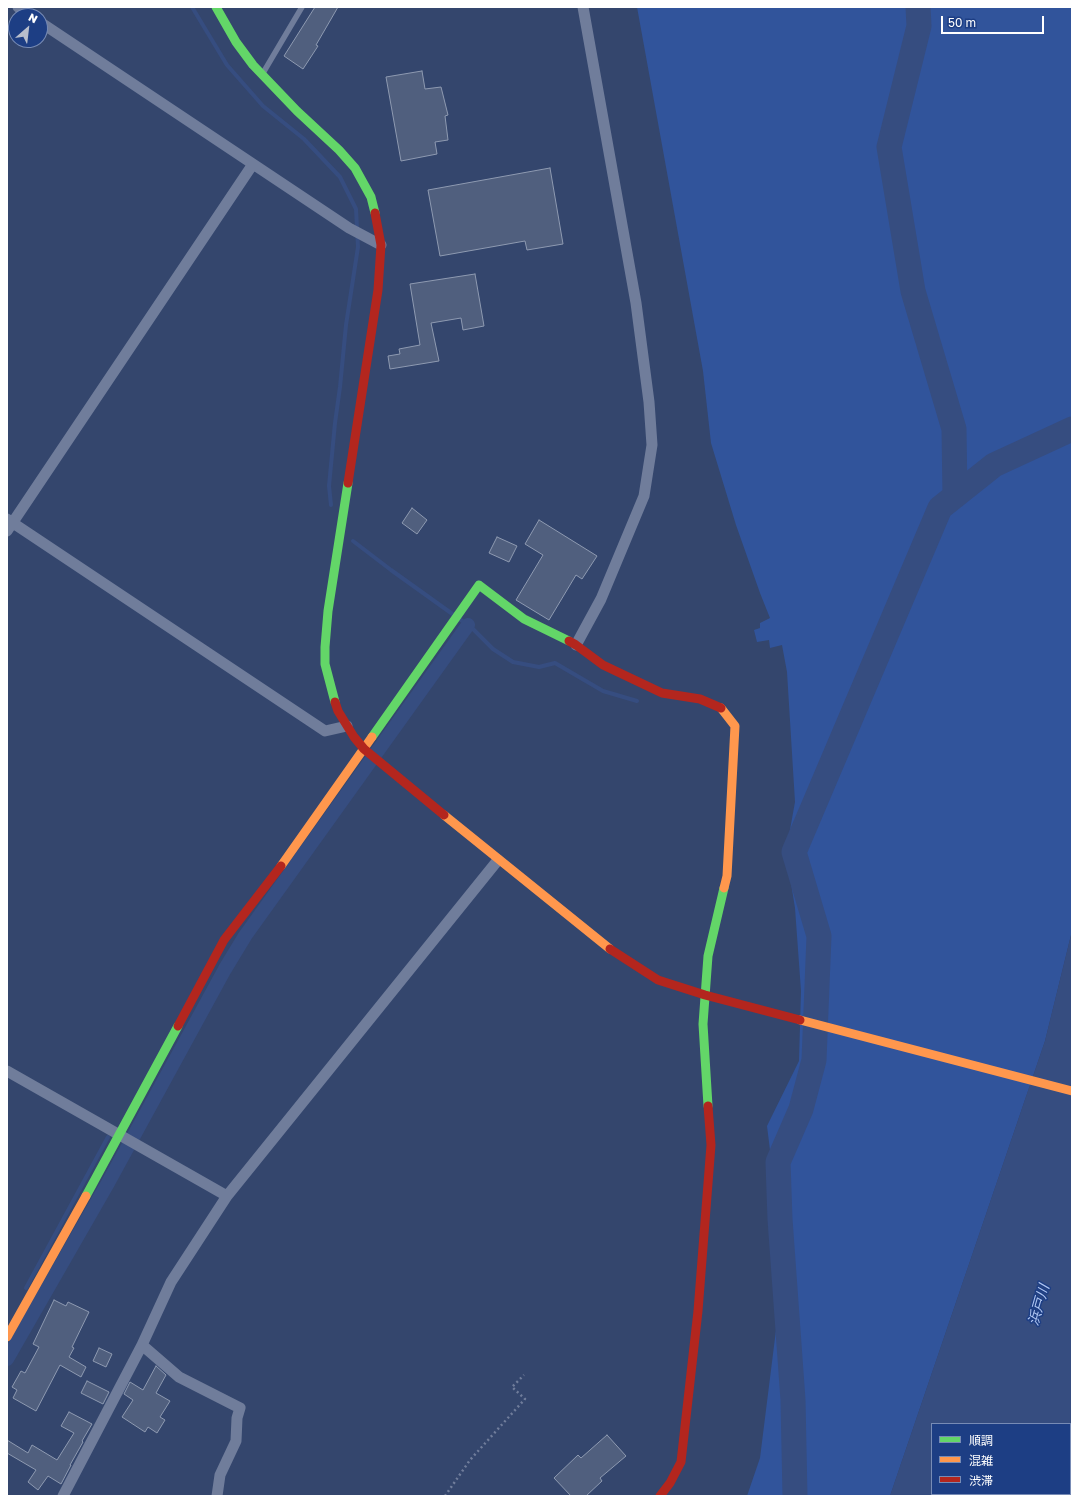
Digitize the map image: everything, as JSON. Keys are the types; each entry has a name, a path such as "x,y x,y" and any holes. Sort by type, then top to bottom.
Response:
{"street":[{"path":"216,7 236,42 253,65 339,150 355,168 375,209 381,245 378,290 326,630 325,664 338,711 364,749 498,860 611,950 635,967 658,980 706,996 728,1000 1072,1091"},
{"path":"576,646 601,599 644,496 652,445 649,402 636,303 583,7"},
{"path":"48,27 349,228 381,245"},
{"path":"254,164 9,524 325,731 347,726"},
{"path":"7,1337 120,1135 224,940 284,862 479,585 524,619 576,646 603,665 662,693 700,699 723,710 734,726 727,876 708,956 703,1024 711,1145 698,1311 681,1462 670,1483 660,1496"},
{"path":"63,1496 142,1346 171,1282 227,1196 498,860"},
{"path":"7,1071 227,1196"},
{"path":"142,1346 179,1377 240,1408 237,1418 236,1440 220,1475 217,1496"}],"lane":[{"path":"262,75 302,7"}],"path":[{"path":"445,1496 470,1460 525,1399 512,1387 524,1375"}],"shaded area":[{"path":"637,7 1072,7 1072,931 1045,1041 890,1496 747,1496 760,1458 778,1314 778,1280 773,1174 767,1126 799,1061 801,991 795,908 786,852 795,802 787,672 782,645 770,648 769,640 757,642 754,630 760,628 760,623 770,618 736,525 711,443 703,371"}],"water":[{"name":"浜戸川","path":"1072,931 1072,1496 890,1496 1045,1041"}],"building":[{"path":"315,7 338,7 316,45 318,46 303,69 284,56"},
{"path":"422,71 425,89 441,87 448,115 445,116 448,140 435,142 437,154 401,161 386,77"},
{"path":"550,168 563,244 527,250 525,241 440,256 428,190"},
{"path":"475,274 484,326 463,330 461,318 431,323 439,361 390,369 388,356 400,354 399,349 420,345 410,284"},
{"path":"412,508 427,520 417,534 402,523"},
{"path":"539,520 597,556 582,579 576,575 549,620 516,600 543,555 525,544"},
{"path":"497,537 517,546 509,562 489,553"},
{"path":"54,1300 66,1306 68,1302 89,1312 72,1347 74,1348 69,1357 86,1367 81,1377 60,1365 36,1411 13,1398 17,1390 12,1387 21,1371 25,1373 39,1347 33,1344"},
{"path":"99,1348 112,1354 106,1367 93,1361"},
{"path":"156,1366 166,1375 156,1393 170,1401 160,1417 165,1420 157,1433 148,1427 145,1432 122,1417 133,1400 124,1394 130,1382 143,1390"},
{"path":"87,1381 109,1392 103,1404 81,1393"},
{"path":"69,1412 92,1424 61,1484 48,1476 38,1490 28,1482 36,1470 7,1453 7,1440 28,1453 32,1445 57,1460 74,1433 61,1426"},
{"path":"607,1435 626,1456 600,1478 602,1481 586,1496 571,1496 554,1478 578,1455 581,1458"}],"waterway":[{"path":"192,7 227,65 263,106 304,139 340,177 356,209 358,247 346,325 335,423 329,486 331,505"},
{"path":"918,7 919,26 889,147 913,291 954,429 955,496"},
{"path":"795,1496 793,1400 780,1219 778,1162 801,1109 814,1060 819,936 794,852 940,508 994,465 1072,429"},
{"path":"353,541 472,628 493,649 513,662 539,667 555,663 603,691 637,701"},
{"path":"7,1359 108,1183 225,969 245,936 468,625"},
{"path":"26,1288 108,1137"}],"traffic: fast":[{"path":"216,7 236,42 253,65 297,111 339,150 355,168 371,197 375,213"},
{"path":"335,702 325,664 325,647 328,611 348,483"},
{"path":"372,737 479,585 524,619 569,641"},
{"path":"708,1106 703,1024 708,956 724,888"},
{"path":"86,1196 178,1026"}],"traffic: slow":[{"path":"721,708 735,726 727,876 724,888"},
{"path":"281,866 372,737"},
{"path":"444,815 610,949"},
{"path":"800,1020 1072,1091"},
{"path":"7,1337 86,1196"}],"traffic: jam":[{"path":"348,483 378,290 381,245 375,213"},
{"path":"569,641 603,665 662,693 700,699 721,708"},
{"path":"335,702 338,711 354,737 364,749 444,815"},
{"path":"178,1026 224,940 281,866"},
{"path":"610,949 658,980 705,995 800,1020"},
{"path":"660,1496 670,1483 681,1462 698,1311 711,1145 708,1106"}]}
